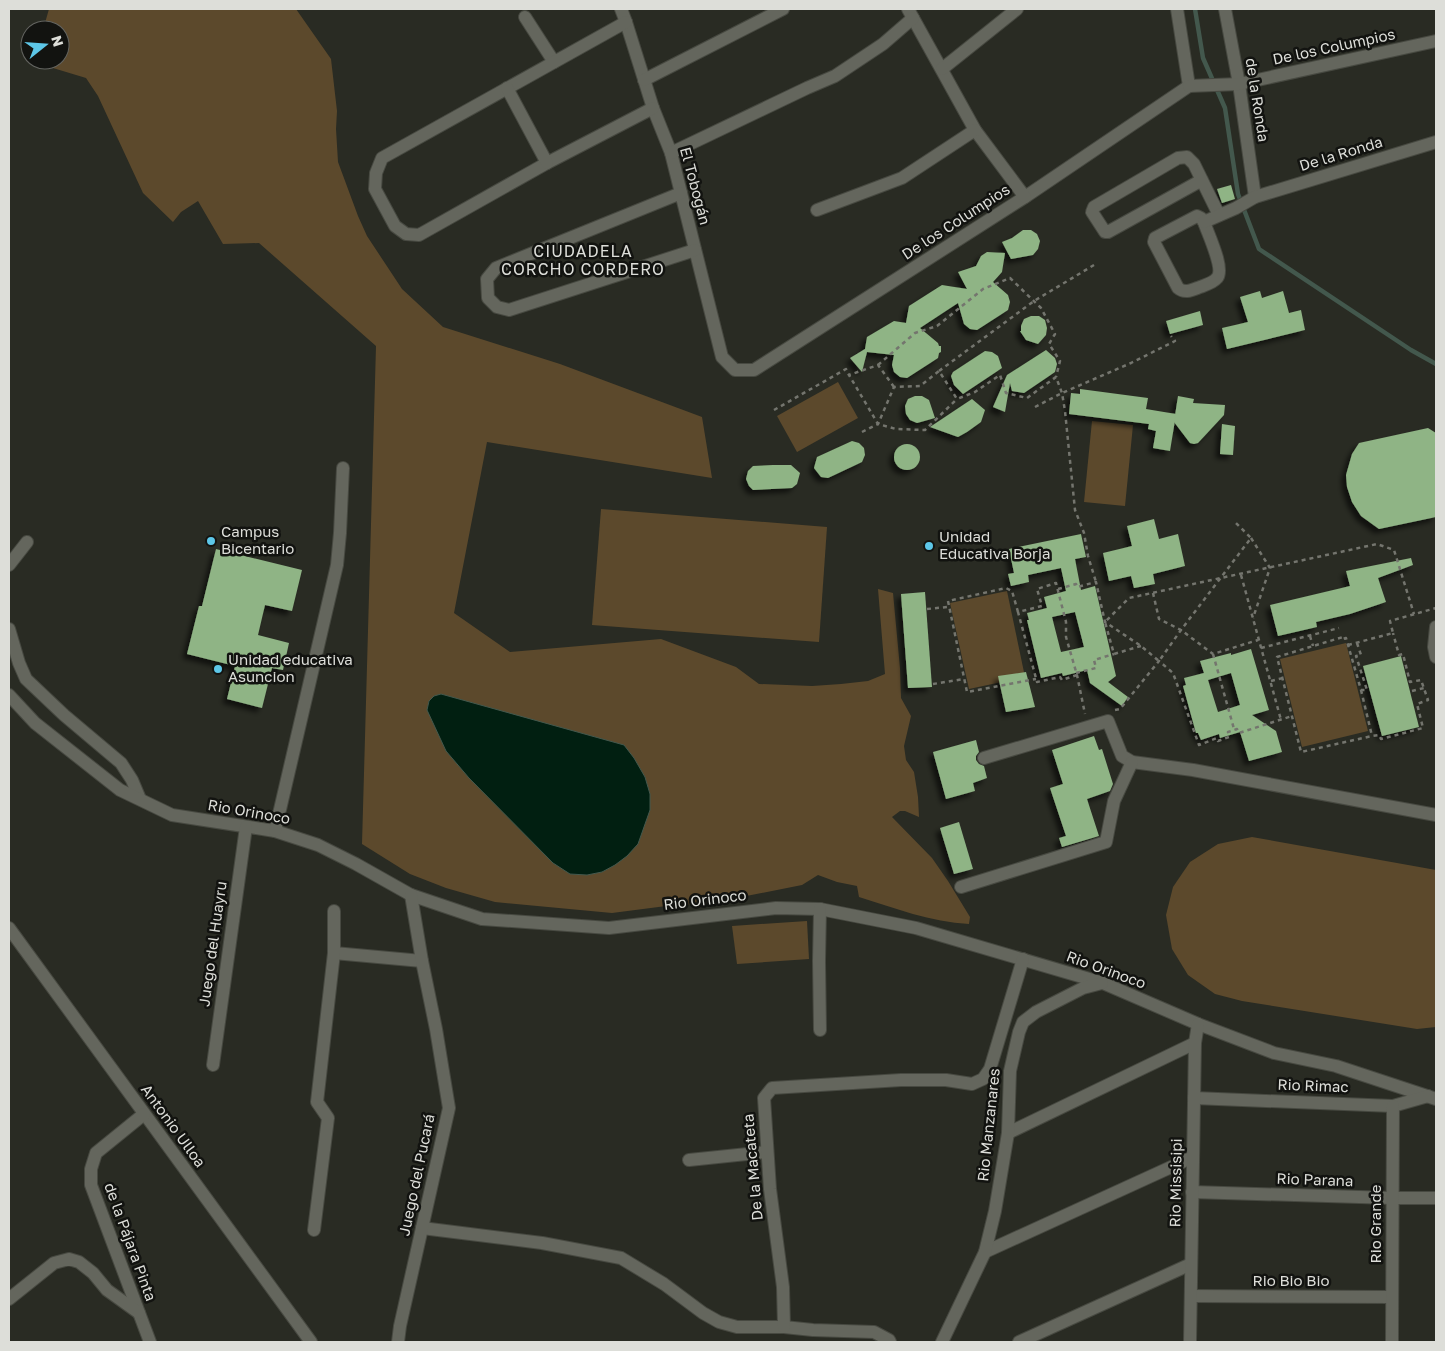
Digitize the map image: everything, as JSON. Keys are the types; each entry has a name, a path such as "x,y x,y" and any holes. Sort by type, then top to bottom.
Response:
{"street":[{"name":"El Tobogán","path":"621,9 652,108 671,153 722,358 735,370"},
{"path":"644,80 782,9"},
{"path":"942,69 1017,9"},
{"path":"1177,9 1195,86"},
{"name":"de la Ronda","path":"1225,9 1233,84 1251,200"},
{"path":"671,153 835,76 883,44 910,13 975,130 1025,197"},
{"path":"525,17 554,62"},
{"path":"626,22 382,158 376,173 375,189 395,226 406,234 419,236 547,163 652,108"},
{"name":"De los Columpios","path":"735,370 754,370 1195,86 1233,84 1436,42"},
{"path":"507,88 547,163"},
{"path":"817,210 902,178 975,130"},
{"name":"De la Ronda","path":"1204,222 1251,200 1436,142"},
{"path":"1202,180 1108,232 1105,232 1092,212 1094,207 1178,158 1187,157 1194,164 1202,180 1219,215"},
{"path":"681,193 496,268 487,280 488,298 497,307 509,310 695,250"},
{"path":"1197,216 1204,222 1220,266 1219,276 1216,280 1188,292 1182,292 1178,288 1154,242 1155,238 1197,216"},
{"path":"275,831 337,565 343,468"},
{"path":"9,565 27,542"},
{"path":"1436,627 1434,647 1436,657"},
{"path":"9,629 26,679 64,715 121,763 132,780 140,799"},
{"name":"Rio Orinoco","path":"9,695 35,723 120,790 172,815 275,831 318,845 411,895 482,918 609,928 776,908 820,910 916,928 1103,983 1198,1024 1274,1053 1336,1066 1432,1097"},
{"path":"984,758 1108,721 1122,756 1132,762 1193,770 1436,815"},
{"path":"961,887 1106,842 1114,801 1132,762"},
{"name":"Juego del Huayru","path":"213,1065 246,827"},
{"name":"Juego del Pucará","path":"398,1342 449,1108 411,895"},
{"path":"820,910 820,1030"},
{"path":"314,1230 328,1118 317,1102 334,953 334,911"},
{"name":"Antonio Ulloa","path":"9,928 311,1342"},
{"path":"334,953 422,961"},
{"name":"Rio Manzanares","path":"972,1084 983,1079 990,1069 1023,959"},
{"name":"Rio Manzanares","path":"942,1342 985,1252 995,1211 1008,1133 1010,1071 1019,1032 1024,1022 1036,1012 1083,988 1103,983"},
{"name":"Rio Missisipi","path":"1190,1342 1195,1043 1198,1024"},
{"path":"1008,1133 1195,1043"},
{"name":"De la Macateta","path":"784,1327 783,1287 770,1189 764,1098 772,1088 901,1080 946,1080 972,1084"},
{"name":"Rio Rimac","path":"1194,1098 1393,1106 1432,1097"},
{"name":"Rio Grande","path":"1392,1342 1393,1106"},
{"name":"de la Pájara Pinta","path":"144,1114 96,1153 91,1169 91,1185 150,1342"},
{"path":"689,1160 767,1152"},
{"path":"985,1252 1193,1157"},
{"name":"Rio Parana","path":"1192,1192 1436,1198"},
{"path":"422,1228 542,1243 621,1258 664,1284 703,1313 719,1322 738,1327 784,1327 874,1332 890,1342"},
{"path":"9,1298 54,1263 69,1259 79,1262 93,1273 107,1290 139,1313"},
{"path":"1019,1342 1191,1264"},
{"name":"Rio Bio Bio","path":"1190,1296 1392,1298"}],"path":[{"path":"894,387 920,386 1034,301 1094,265"},
{"path":"849,375 878,365 915,333 937,326 983,289 1010,278 1041,308 1055,334 1049,344 1060,361 1056,377 1065,411 1075,510 1084,533 1088,556 1114,654"},
{"path":"1035,407 1131,363 1175,340 1171,336"},
{"path":"878,365 894,387"},
{"path":"774,410 846,369 878,424 896,429 925,430 958,399 975,392 1000,375 1006,393 1027,398 1056,377"},
{"path":"939,371 958,399"},
{"path":"862,432 878,424 894,387"},
{"path":"1235,522 1251,538 1270,568"},
{"path":"1112,711 1120,709 1159,661 1251,538"},
{"path":"1106,622 1129,598 1377,544 1394,550 1414,614"},
{"path":"1253,619 1270,568"},
{"path":"1241,574 1282,720"},
{"path":"1058,589 1076,584 1077,588 1096,582"},
{"path":"1018,612 1042,606 1037,588 1056,583 1066,622 1066,637 1077,674 1086,717"},
{"path":"1036,679 967,692 948,601 1006,588 1012,592 1037,682 1060,677 1062,680 1096,668 1094,660 1141,646"},
{"path":"1153,593 1159,619 1181,630 1212,654 1234,730"},
{"path":"927,609 948,607"},
{"path":"1372,736 1346,638 1343,639 1343,637 1277,657 1301,752 1372,736 1380,735 1381,739 1423,728 1417,704 1428,700 1421,680 1410,682 1403,654 1399,655 1390,621 1436,608"},
{"path":"1106,622 1141,646 1173,673 1199,745 1217,738 1218,741 1229,737 1228,732 1237,729 1239,733 1292,716"},
{"path":"1261,648 1339,628"},
{"path":"1348,645 1393,633"},
{"path":"1310,636 1313,647"},
{"path":"1212,654 1259,640"},
{"path":"1357,643 1361,655 1356,656 1367,690 1360,690"},
{"path":"1271,681 1283,678"},
{"path":"933,684 964,679"},
{"path":"1412,691 1424,688"}],"shaded area":[{"path":"49,9 296,9 331,59 337,111 338,162 358,216 367,236 402,289 443,327 560,364 702,417 712,478 487,442 454,613 510,652 661,639 736,667 759,684 812,686 868,681 885,674 878,589 893,593 901,698 911,716 904,746 906,760 914,772 919,817 905,811 900,811 892,817 932,858 970,917 969,924 955,923 899,910 859,897 857,886 837,882 818,875 802,885 706,904 674,905 612,913 495,902 446,888 410,874 362,844 376,346 259,243 223,244 198,201 181,212 173,222 143,193 98,96 86,78 60,70 70,70 70,20 46,20"},
{"path":"838,382 858,418 797,452 777,416"},
{"path":"1092,421 1133,425 1125,506 1084,502"},
{"path":"601,509 827,527 819,642 592,625"},
{"path":"1007,591 1025,677 969,689 950,603"},
{"path":"1346,643 1368,731 1302,747 1280,659"},
{"path":"441,694 624,745 645,777 650,794 650,810 638,844 627,856 602,872 587,875 570,874 553,863 469,778 446,751 427,710 429,701 434,696"},
{"path":"1252,837 1436,870 1436,1027 1417,1029 1242,1001 1215,994 1188,975 1172,949 1166,915 1173,887 1190,862 1218,844"},
{"path":"807,921 809,959 737,964 732,926"}],"building":[{"path":"1231,185 1235,199 1222,203 1217,189"},
{"path":"1023,230 1031,230 1037,234 1040,241 1038,249 1033,255 1011,259 1002,242"},
{"path":"987,252 1005,253 1002,272 993,282 1008,295 1010,302 1008,310 977,330 970,329 964,324 958,303 920,328 941,346 938,358 907,378 900,377 894,372 892,365 894,355 867,352 862,372 850,358 865,349 867,337 894,321 906,323 909,306 942,285 967,289 958,272 976,266 981,256"},
{"path":"1260,291 1262,298 1283,291 1289,313 1301,310 1305,330 1227,349 1222,328 1248,322 1240,297"},
{"path":"1200,311 1203,325 1170,334 1166,321"},
{"path":"1031,316 1039,316 1045,320 1047,328 1046,335 1038,344 1026,340 1020,331 1024,319"},
{"path":"1046,350 1055,358 1057,364 1055,372 1024,393 1012,391 1010,383 1005,412 993,407 1007,375"},
{"path":"985,351 992,352 998,356 1002,368 963,394 954,385 951,376 953,372"},
{"path":"1080,389 1148,398 1146,409 1176,414 1170,451 1153,448 1156,431 1148,429 1149,424 1069,414 1071,393 1080,394"},
{"path":"922,396 929,400 935,418 917,423 910,420 906,414 905,406 908,399"},
{"path":"1178,396 1194,399 1193,403 1225,405 1224,415 1198,443 1190,443 1174,422"},
{"path":"972,399 985,410 981,422 967,432 958,437 930,427"},
{"path":"1222,424 1235,426 1233,455 1220,454"},
{"path":"1428,428 1436,433 1436,517 1379,529 1361,516 1352,502 1347,487 1346,475 1352,454 1359,443"},
{"path":"852,441 859,443 864,448 865,455 862,462 828,478 821,477 814,468 817,457"},
{"path":"907,444 916,448 920,457 916,466 907,470 898,466 894,457 898,448"},
{"path":"791,465 800,473 797,484 792,488 753,490 746,479 748,471 753,466"},
{"path":"1154,519 1159,539 1178,534 1185,566 1153,574 1155,584 1134,588 1131,576 1109,581 1103,553 1132,546 1127,526"},
{"path":"1081,534 1086,557 1075,559 1081,590 1095,586 1116,676 1108,682 1128,697 1122,706 1090,683 1087,670 1063,676 1062,673 1041,678 1027,613 1047,608 1044,597 1066,591 1061,568 1028,575 1029,582 1011,586 1008,574 1014,573 1009,549","holes":["1075,612 1084,647 1061,652 1052,617"]},
{"path":"216,549 302,570 292,611 265,605 258,635 289,643 283,670 272,668 262,708 227,699 235,666 187,654 199,606 202,606"},
{"path":"1411,558 1413,565 1378,578 1386,602 1350,614 1316,622 1317,627 1278,636 1270,605 1350,586 1346,571"},
{"path":"925,592 932,687 908,688 901,594"},
{"path":"1251,649 1269,710 1252,715 1276,731 1282,752 1249,761 1240,732 1220,738 1219,734 1201,740 1198,733 1196,733 1183,686 1186,685 1184,678 1204,673 1200,661 1231,653 1231,655","holes":["1231,673 1240,705 1218,712 1208,680"]},
{"path":"1401,656 1419,727 1382,736 1363,666"},
{"path":"1026,672 1035,707 1006,712 998,676"},
{"path":"1094,736 1099,750 1102,749 1113,784 1110,791 1087,799 1099,836 1062,847 1059,838 1066,836 1050,788 1063,784 1052,750"},
{"path":"976,740 979,752 976,760 984,766 987,778 973,783 975,791 946,799 933,752"},
{"path":"959,822 973,869 954,874 940,828"}],"waterway":[{"path":"1195,9 1203,58 1225,108 1238,194 1259,249 1411,350 1436,364"}],"place":[{"name":"Campus Bicentario","path":"211,541"},
{"name":"Unidad Educativa Borja","path":"929,546"},
{"name":"Unidad educativa Asuncion","path":"218,669"}],"district":[{"name":"CIUDADELA CORCHO CORDERO","path":"583,260"}]}
